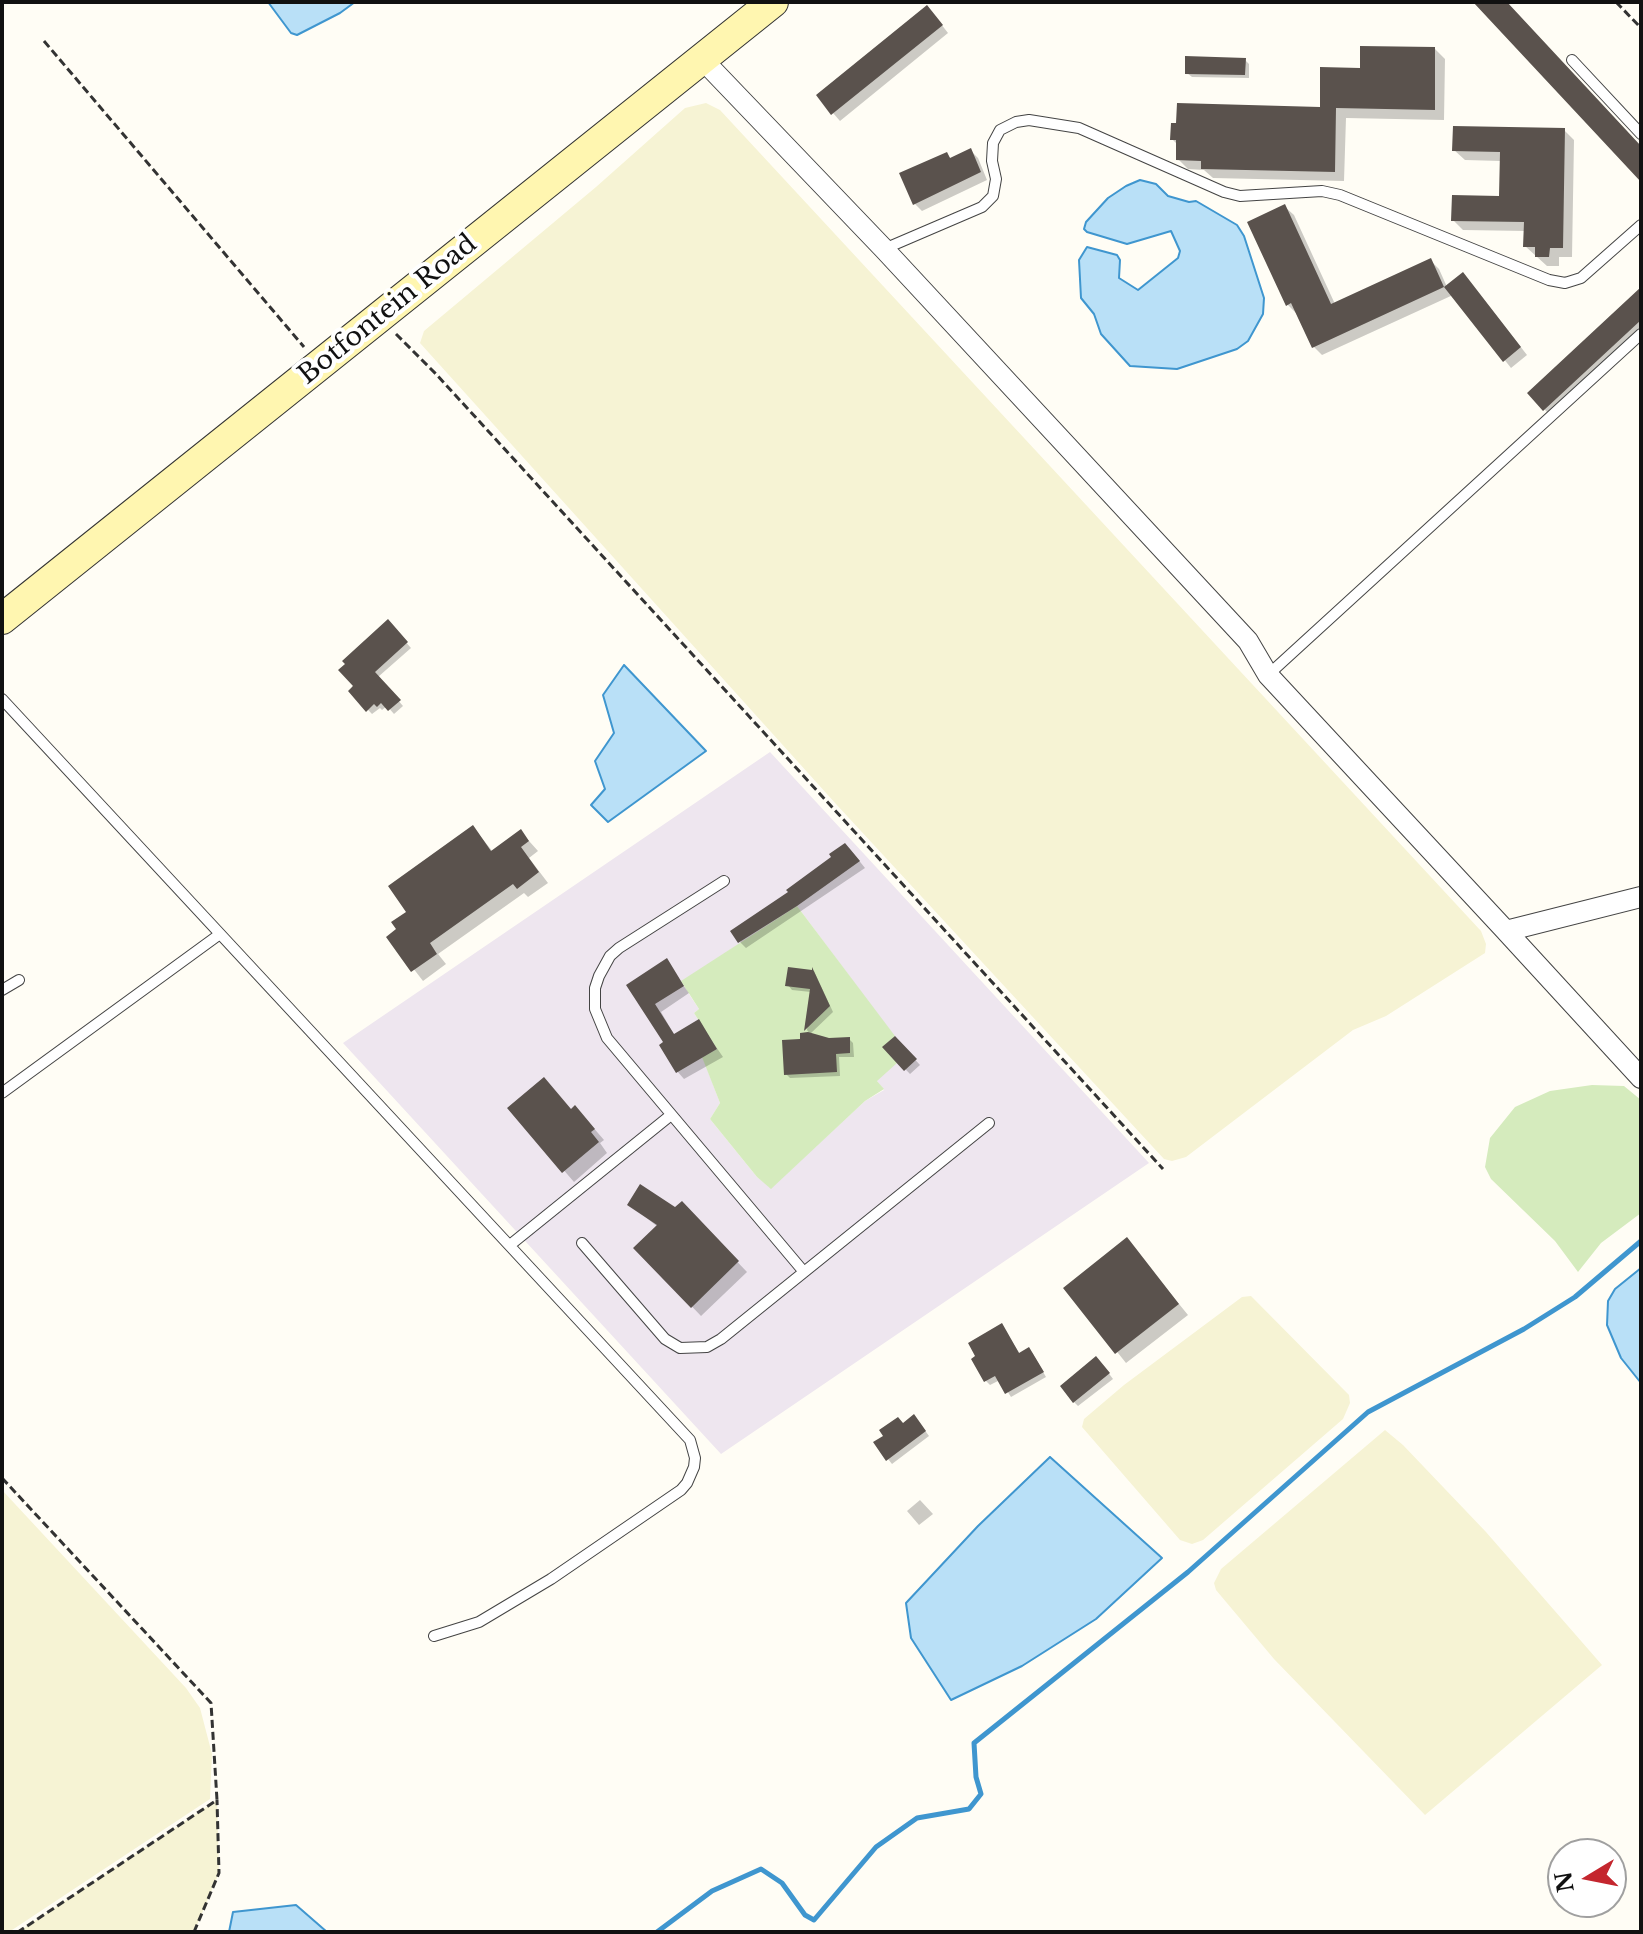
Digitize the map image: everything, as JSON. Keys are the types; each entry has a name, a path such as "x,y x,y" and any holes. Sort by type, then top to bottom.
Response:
{"main road":[{"name":"Botfontein Road","path":"2,619 773,2"}],"street":[{"path":"702,59 884,249 1248,641 1268,675 1641,1078"},
{"path":"1506,931 1641,897"}],"lane":[{"path":"1572,60 1641,134"},
{"path":"884,249 982,207 993,196 996,179 992,161 993,143 1000,130 1029,120 1079,128 1224,192 1240,196 1322,191 1340,195 1549,280 1565,283 1581,278 1641,225"},
{"path":"1268,675 1641,334"},
{"path":"2,699 685,1433 693,1449 694,1467 681,1490 551,1579 479,1622 434,1636"},
{"path":"724,881 619,948 603,966 595,988 595,1009 601,1029 804,1272"},
{"path":"2,1093 220,934"},
{"path":"2,990 19,980"},
{"path":"510,1245 671,1115"},
{"path":"582,1243 665,1339 689,1350 714,1344 989,1123"}],"path":[{"path":"1616,2 1641,28"},
{"path":"44,41 320,365"},
{"path":"379,317 436,374 1163,1169"},
{"path":"2,1478 211,1703 219,1873 194,1932"},
{"path":"18,1932 217,1800"}],"shaded area":[{"path":"706,103 720,110 1481,931 1486,944 1485,953 1386,1016 1353,1030 1186,1157 1172,1161 1164,1159 836,804 420,343 424,331 685,108"},
{"path":"770,752 1149,1163 721,1454 343,1043","holes":["797,906 894,1036 882,1047 877,1081 884,1090 865,1101 771,1188 757,1177 710,1119 720,1103 703,1058 717,1049 694,1013 699,1009 681,982"]},
{"path":"1251,1296 1349,1395 1350,1403 1343,1419 1203,1540 1192,1544 1180,1540 1082,1427 1084,1419 1124,1385 1242,1297"},
{"path":"1385,1430 1486,1532 1602,1665 1425,1815 1274,1659 1216,1590 1214,1583 1221,1569"},
{"path":"2,1490 186,1688 200,1708 212,1754 210,1799 9,1932 2,1932"},
{"path":"217,1800 219,1873 194,1932 18,1932"}],"green space":[{"path":"797,906 895,1036 883,1047 897,1063 877,1081 884,1089 865,1101 771,1189 757,1177 710,1119 720,1103 702,1057 717,1049 694,1013 699,1009 681,981"},
{"path":"1592,1085 1624,1086 1641,1100 1641,1213 1601,1243 1578,1272 1555,1241 1491,1179 1485,1167 1490,1138 1515,1107 1550,1091"}],"water":[{"path":"268,2 355,2 297,35 291,33"},
{"path":"1140,180 1156,184 1168,196 1196,201 1237,225 1244,236 1264,298 1263,314 1248,341 1237,349 1177,369 1130,366 1101,334 1094,314 1081,298 1079,260 1087,247 1117,255 1120,260 1119,278 1138,290 1178,258 1180,251 1171,231 1127,244 1084,229 1086,222 1108,198"},
{"path":"624,665 706,751 608,822 591,805 605,789 595,761 614,733 603,695"},
{"path":"1641,1268 1641,1383 1621,1358 1607,1325 1608,1301 1615,1289"},
{"path":"1050,1457 1162,1558 1096,1619 1022,1666 951,1700 911,1638 906,1603 978,1526"},
{"path":"296,1905 327,1932 229,1932 233,1912"}],"building":[{"path":"1473,2 1507,2 1641,146 1641,182"},
{"path":"927,5 943,25 831,115 816,95"},
{"path":"1360,46 1435,47 1435,110 1336,108 1335,172 1201,169 1201,161 1176,160 1176,140 1170,140 1171,123 1176,123 1177,103 1320,107 1320,67 1360,68"},
{"path":"1185,56 1246,58 1245,75 1185,74"},
{"path":"1453,126 1565,128 1563,248 1550,248 1549,257 1535,257 1535,247 1523,247 1524,222 1451,221 1452,195 1499,196 1500,152 1452,151"},
{"path":"971,148 981,172 913,205 899,173 947,152 950,158"},
{"path":"1285,204 1331,304 1431,258 1444,287 1312,348 1291,303 1286,306 1247,222"},
{"path":"1463,272 1521,347 1503,362 1444,287"},
{"path":"1641,287 1641,320 1543,411 1527,393"},
{"path":"388,619 408,642 375,672 401,700 388,711 381,703 377,707 374,704 366,712 348,691 353,686 338,670 345,664 342,661"},
{"path":"473,825 491,851 521,829 529,841 521,847 539,872 517,889 513,884 430,943 437,954 411,972 386,937 396,929 391,922 406,912 388,886"},
{"path":"845,843 860,861 738,943 730,931 788,892 786,890"},
{"path":"667,958 684,986 655,1004 674,1034 699,1019 717,1049 676,1073 659,1045 663,1042 626,985"},
{"path":"788,967 812,970 812,967 830,1006 804,1031 810,989 785,986"},
{"path":"800,1033 829,1038 850,1037 850,1053 836,1054 837,1072 784,1075 782,1040 800,1039"},
{"path":"895,1036 917,1059 904,1071 882,1047"},
{"path":"544,1077 571,1109 575,1105 595,1129 591,1132 599,1142 562,1173 507,1108"},
{"path":"640,1184 675,1207 682,1201 739,1261 691,1308 633,1248 657,1225 627,1205"},
{"path":"1127,1237 1179,1304 1115,1354 1063,1288"},
{"path":"1002,1323 1019,1353 1029,1347 1044,1372 1005,1394 995,1376 984,1382 971,1359 975,1356 968,1343"},
{"path":"1096,1356 1110,1373 1073,1403 1060,1386"},
{"path":"914,1414 926,1431 886,1461 873,1442 883,1436 879,1430 898,1417 903,1423"}],"waterway":[{"path":"657,1932 712,1891 761,1869 782,1883 805,1915 814,1920 876,1847 917,1818 969,1809 981,1794 976,1777 974,1743 1188,1572 1368,1412 1524,1329 1575,1297 1641,1241"}]}
